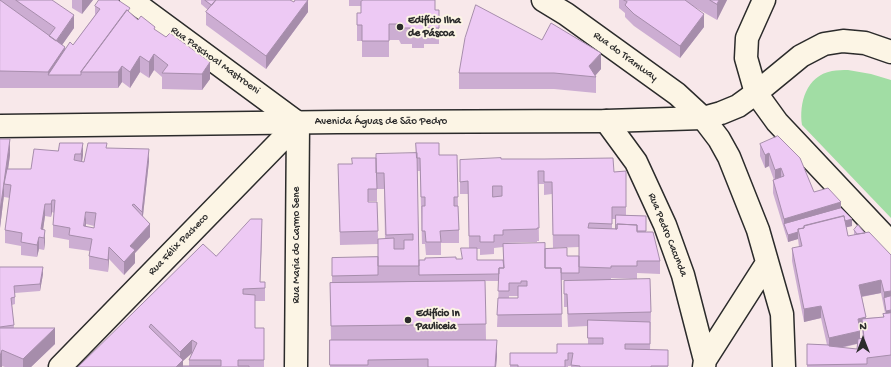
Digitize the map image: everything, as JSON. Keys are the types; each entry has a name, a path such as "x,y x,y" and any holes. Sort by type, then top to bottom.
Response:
{"street":[{"name":"Rua Paschoal Mastroeni","path":"131,0 298,123"},
{"name":"Rua do Tramway","path":"543,0 566,14 677,94 704,118"},
{"path":"764,0 747,38 746,58 756,93 777,122 891,242"},
{"name":"Avenida Águas de São Pedro","path":"0,126 606,121 704,118 738,106 801,56 824,44 843,41 865,43 891,52"},
{"path":"704,118 719,139 729,157 758,230 782,314 784,367"},
{"name":"Rua Pedro Cacunda","path":"606,121 636,162 665,225 683,274 704,364"},
{"name":"Rua Félix Pacheco","path":"60,367 298,123"},
{"name":"Rua Maria do Carmo Sene","path":"296,367 298,123"},
{"name":"Rua Pedro Cacunda","path":"704,364 767,263"}],"green space":[{"path":"848,70 871,74 891,80 891,218 802,125 801,117 803,100 810,84 823,74 834,71"}],"building":[{"path":"0,0 65,47 48,72 0,71"},
{"path":"16,0 52,0 74,15 56,41 49,36 55,28"},
{"path":"99,0 118,0 130,8 81,72 81,75 48,75 70,42 73,45 100,9 95,6"},
{"path":"205,0 216,0 212,5"},
{"path":"216,0 290,0 294,2 295,0 308,0 266,56 206,12"},
{"name":"Edifício Ilha de Páscoa","path":"363,0 435,0 435,10 439,10 439,28 424,28 424,32 412,32 412,28 401,28 399,24 389,24 389,41 362,41 362,25 357,25 357,13 361,13 361,2"},
{"path":"624,0 685,0 704,14 680,46 634,14 625,5 627,2"},
{"path":"710,0 719,0 717,4"},
{"path":"476,5 542,40 551,23 601,53 589,66 596,77 554,73 459,73 465,38"},
{"path":"127,10 138,20 141,16 155,27 154,29 166,37 170,33 210,62 202,74 162,73 168,65 154,54 149,62 140,56 130,72 122,66 118,72 81,72"},
{"path":"778,136 800,158 814,192 828,188 841,202 784,219 773,180 784,176 781,168 775,170 769,153 765,155 760,144"},
{"path":"0,139 10,139 0,211"},
{"path":"60,143 83,143 81,154 75,154 74,160 84,162 88,143 107,143 106,148 149,149 142,212 134,204 132,205 150,224 130,246 135,250 124,262 109,247 108,260 89,256 92,239 69,235 70,228 53,225 55,200 52,200 51,204 45,204 41,229 45,230 44,238 39,237 37,245 21,242 22,233 5,230 11,185 4,184 7,169 31,169 34,149 58,151","holes":["86,212 96,213 94,228 84,226"]},
{"path":"416,143 439,143 439,155 457,155 458,197 454,197 454,206 458,206 459,230 440,231 441,242 426,242 425,231 422,231 422,206 425,206 425,197 421,197 420,158 417,158"},
{"path":"417,153 419,266 378,266 378,239 394,238 394,249 404,249 404,240 413,240 413,234 386,235 384,173 376,173 376,154"},
{"path":"352,158 376,158 377,189 368,189 368,202 377,202 378,231 340,232 338,164 352,164"},
{"path":"501,158 613,158 614,172 626,171 626,207 612,207 612,224 589,223 588,228 617,229 617,224 637,225 637,232 653,232 660,261 637,261 637,266 611,266 611,268 579,267 579,235 553,235 552,182 544,182 544,171 538,171 539,228 503,230 503,235 494,235 494,242 480,242 480,236 469,236 468,181 460,182 460,160","holes":["493,186 502,186 502,196 493,197"]},
{"path":"841,208 852,219 845,221 844,216 804,226 804,228 798,229 798,232 788,235 784,224"},
{"path":"616,215 646,216 646,231 637,231 637,225 617,224 616,229"},
{"path":"844,216 848,236 869,232 891,255 891,291 884,292 881,280 859,285 866,317 858,319 860,331 829,338 821,306 804,309 792,248 802,246 798,229 804,228 804,226"},
{"path":"251,219 262,219 260,282 265,282 265,288 243,289 243,294 255,295 255,328 264,328 264,360 238,360 238,366 249,367 182,367 221,366 221,360 189,360 197,343 192,340 180,352 151,324 149,327 183,360 176,367 78,367 203,244 216,256"},
{"path":"858,225 865,233 857,234 854,230"},
{"path":"545,243 545,268 561,268 562,314 497,315 498,298 518,298 518,286 527,286 527,281 521,281 521,283 509,283 509,291 498,291 499,268 504,268 503,244"},
{"path":"461,248 477,248 477,260 503,260 504,268 499,268 499,274 419,275 419,260 425,260 425,258 456,257 456,259 462,259"},
{"path":"567,248 567,256 579,256 579,273 561,273 561,268 545,268 545,249"},
{"path":"378,257 378,275 332,276 332,258"},
{"path":"0,267 43,267 40,284 14,286 15,297 11,298 14,325 0,327"},
{"path":"650,279 651,312 568,314 567,294 564,294 564,281"},
{"name":"Edifício In Pauliceia","path":"485,281 486,324 331,326 330,283"},
{"path":"891,296 891,310 886,311 884,298"},
{"path":"891,313 891,355 867,358 867,364 807,365 807,344 857,349 858,339 864,338 862,319 884,317 883,314"},
{"path":"588,320 650,322 650,344 625,344 625,349 668,350 668,366 580,367 571,365 573,353 568,353 568,360 565,360 565,367 518,367 518,365 510,365 510,353 557,353 557,344 603,344 603,338 588,338"},
{"path":"0,328 55,328 23,359 2,350 0,356"},
{"path":"330,340 497,340 495,367 428,367 428,359 368,360 368,365 330,365"}],"place":[{"name":"Edifício Ilha de Páscoa","path":"400,27"},
{"name":"Edifício In Pauliceia","path":"408,320"}]}
